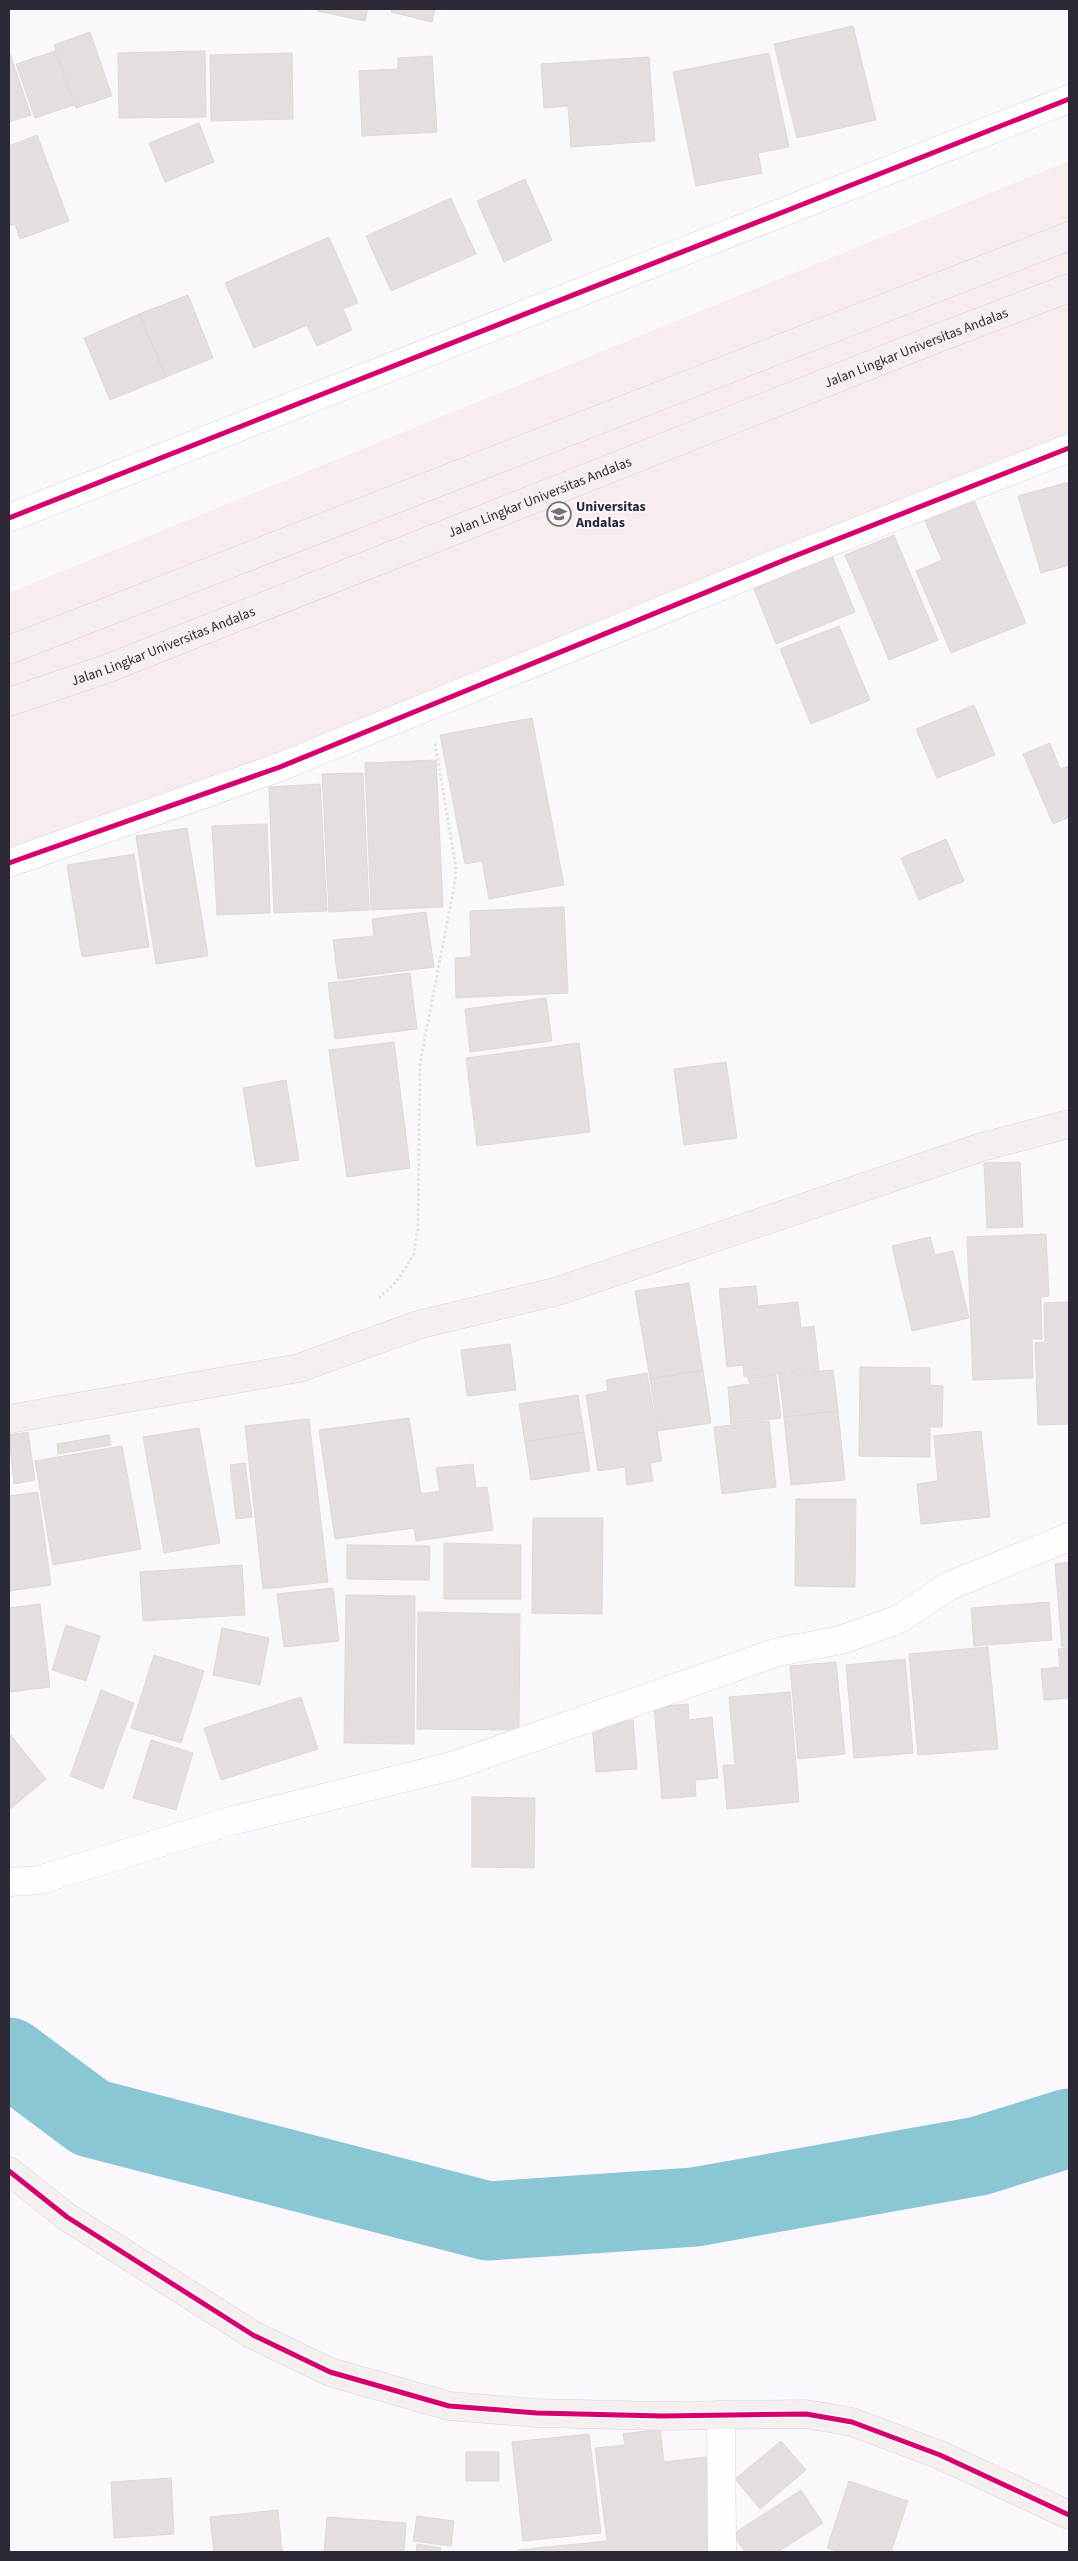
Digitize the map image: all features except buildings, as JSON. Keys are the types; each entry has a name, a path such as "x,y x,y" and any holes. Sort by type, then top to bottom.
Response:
{"street":[{"path":"9,518 1069,99"},
{"path":"9,650 1069,236"},
{"name":"Jalan Lingkar Universitas Andalas","path":"9,702 109,668 928,341 1069,288"},
{"path":"9,863 280,767 428,704 787,559 1069,448"},
{"path":"9,1419 299,1368 418,1325 558,1291 982,1148 1069,1124"},
{"path":"9,1882 39,1880 231,1821 452,1766 778,1652 841,1640 898,1619 949,1586 1069,1538"},
{"path":"9,2171 67,2217 254,2335 330,2372 449,2406 538,2413 662,2416 806,2414 852,2422 940,2455 1069,2515"},
{"path":"721,2415 722,2552"}],"path":[{"path":"376,1300 398,1282 413,1256 418,1228 420,1063 455,882 456,868 428,704"}],"shaded area":[{"name":"Universitas Andalas","path":"1069,161 1069,455 763,573 9,878 9,593"}],"waterway":[{"path":"9,2057 91,2118 488,2221 695,2207 979,2156 1069,2128"}],"cycle path":[{"path":"9,518 1069,99"},
{"path":"9,863 280,767 787,559 1069,448"},
{"path":"9,2171 67,2217 253,2335 330,2372 449,2406 537,2413 662,2416 806,2414 852,2422 940,2455 1069,2515"}],"place":[{"name":"Universitas Andalas","path":"559,514"}]}
